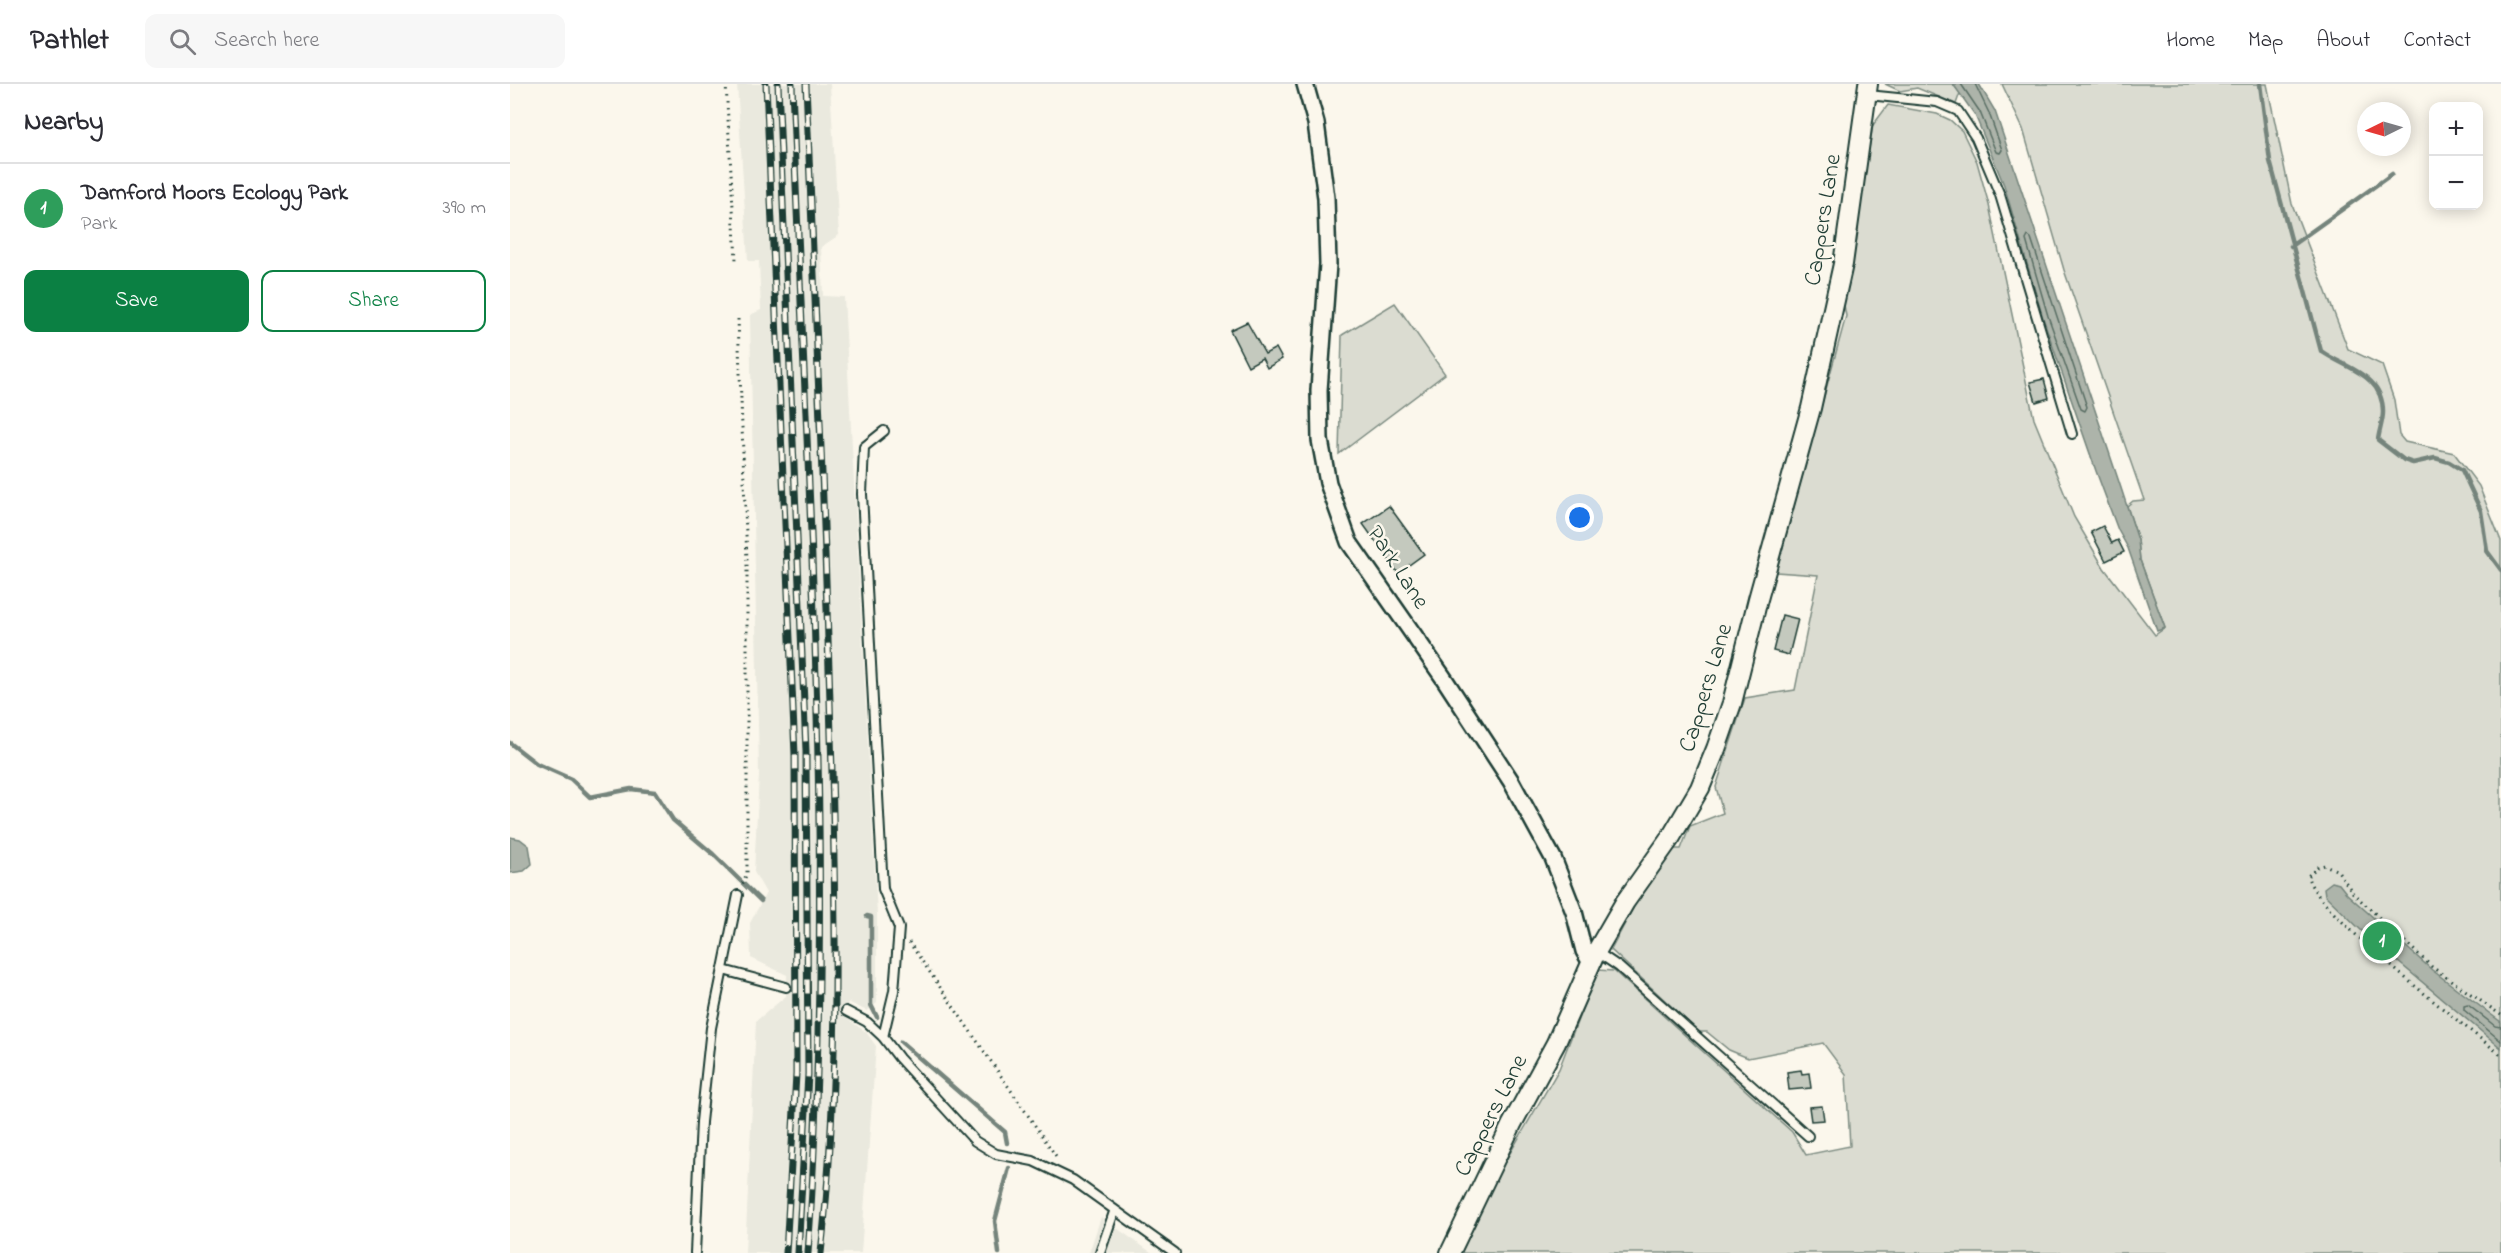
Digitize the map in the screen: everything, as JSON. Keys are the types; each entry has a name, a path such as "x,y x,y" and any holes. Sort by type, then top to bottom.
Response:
{"street":[{"name":"Park Lane","path":"1305,84 1316,123 1326,198 1328,264 1319,390 1320,440 1328,483 1349,542 1511,781 1553,858 1594,958"},
{"name":"Cappers Lane","path":"1450,1253 1512,1124 1556,1043 1594,958 1625,902 1671,837 1700,788 1732,703 1811,408 1843,264 1867,87"}],"lane":[{"path":"1867,87 1938,102 1958,111 1977,138 2000,195 2072,434"},
{"path":"884,431 864,447 862,494 883,889 899,928 894,991 884,1037"},
{"path":"695,1253 701,1122 711,1028 738,895"},
{"path":"1594,958 1619,967 1808,1136"},
{"path":"723,969 786,987"},
{"path":"846,1011 867,1022 884,1037 899,1058 975,1141 996,1154 1033,1161 1073,1180 1114,1212 1175,1253"},
{"path":"1100,1253 1114,1212"}],"path":[{"path":"726,84 736,260"},
{"path":"738,320 747,561 747,873"},
{"path":"2501,1015 2432,967 2353,893 2338,871 2325,865 2316,867 2308,876 2308,884 2317,897 2383,958 2501,1055"},
{"path":"899,928 1073,1180"}],"shaded area":[{"path":"737,84 830,84 839,235 821,247 823,296 844,297 877,914 877,1003 867,1011 848,1002 846,1018 866,1032 876,1046 861,1253 745,1253 756,1021 786,996 787,975 751,958 750,923 766,893 754,872 759,775 750,315 761,310 759,261 748,261"},
{"path":"1885,84 1953,84 1960,93 1956,104 1917,88 1900,91"},
{"path":"2002,84 2267,84 2292,204 2348,349 2382,365 2394,400 2399,435 2405,442 2454,453 2479,486 2501,541 2501,1253 1461,1253 1499,1172 1559,1069 1597,970 1614,971 1792,1132 1806,1155 1850,1146 1846,1074 1823,1043 1748,1058 1729,1050 1707,1032 1699,1032 1611,950 1640,895 1672,849 1681,849 1690,826 1723,813 1716,787 1745,698 1795,690 1818,575 1776,572 1846,316 1843,300 1873,125 1888,105 1937,114 1950,120 1962,131 1977,162 1989,205 2034,419 2074,517 2104,568 2155,635 2165,628 2140,560 2138,540 2127,506 2133,501 2144,500 2064,270 2023,129"},
{"path":"1395,303 1445,374 1339,454 1342,335"},
{"path":"1101,1217 1152,1253 1089,1253"}],"water":[{"path":"1953,84 1979,84 1995,111 2138,540 2140,560 2165,628 2157,631 2128,548 2118,530 2096,471 2043,318 2004,185 1975,115"},
{"path":"510,837 520,839 529,846 532,864 524,871 510,873"},
{"path":"2332,882 2339,884 2347,894 2432,970 2501,1022 2501,1048 2366,935 2325,895 2324,888"}],"building":[{"path":"1247,322 1265,354 1276,348 1282,359 1267,368 1262,358 1248,366 1230,330"},
{"path":"2044,379 2049,398 2036,402 2030,382"},
{"path":"1389,506 1424,554 1398,573 1363,524"},
{"path":"2103,526 2112,543 2118,540 2124,552 2106,561 2091,532"},
{"path":"1782,615 1798,619 1789,655 1773,651"},
{"path":"1801,1070 1802,1074 1809,1073 1811,1088 1789,1090 1787,1072"},
{"path":"1822,1106 1824,1120 1811,1121 1809,1107"}],"waterway":[{"path":"2260,84 2270,161 2321,351 2361,374 2377,389 2383,412 2378,440 2404,460 2413,463 2435,458 2449,462 2462,470 2481,511 2487,551 2501,570"},
{"path":"2291,246 2392,174"},
{"path":"510,743 537,764 571,779 590,797 631,789 655,792 673,820 713,854 761,901"},
{"path":"867,916 871,917 871,1005 877,1017"},
{"path":"901,1042 1005,1132 1007,1143"},
{"path":"999,1253 995,1221 1009,1168"}],"railway":[{"path":"766,84 795,755 796,1074 786,1253"},
{"path":"778,84 806,751 808,1074 798,1253"},
{"path":"792,84 811,522 819,815 816,1107 808,1253"},
{"path":"806,84 826,573 834,865 834,1060 821,1253"}],"place":[{"name":"Darnford Moors Ecology Park","path":"2382,941"}]}
